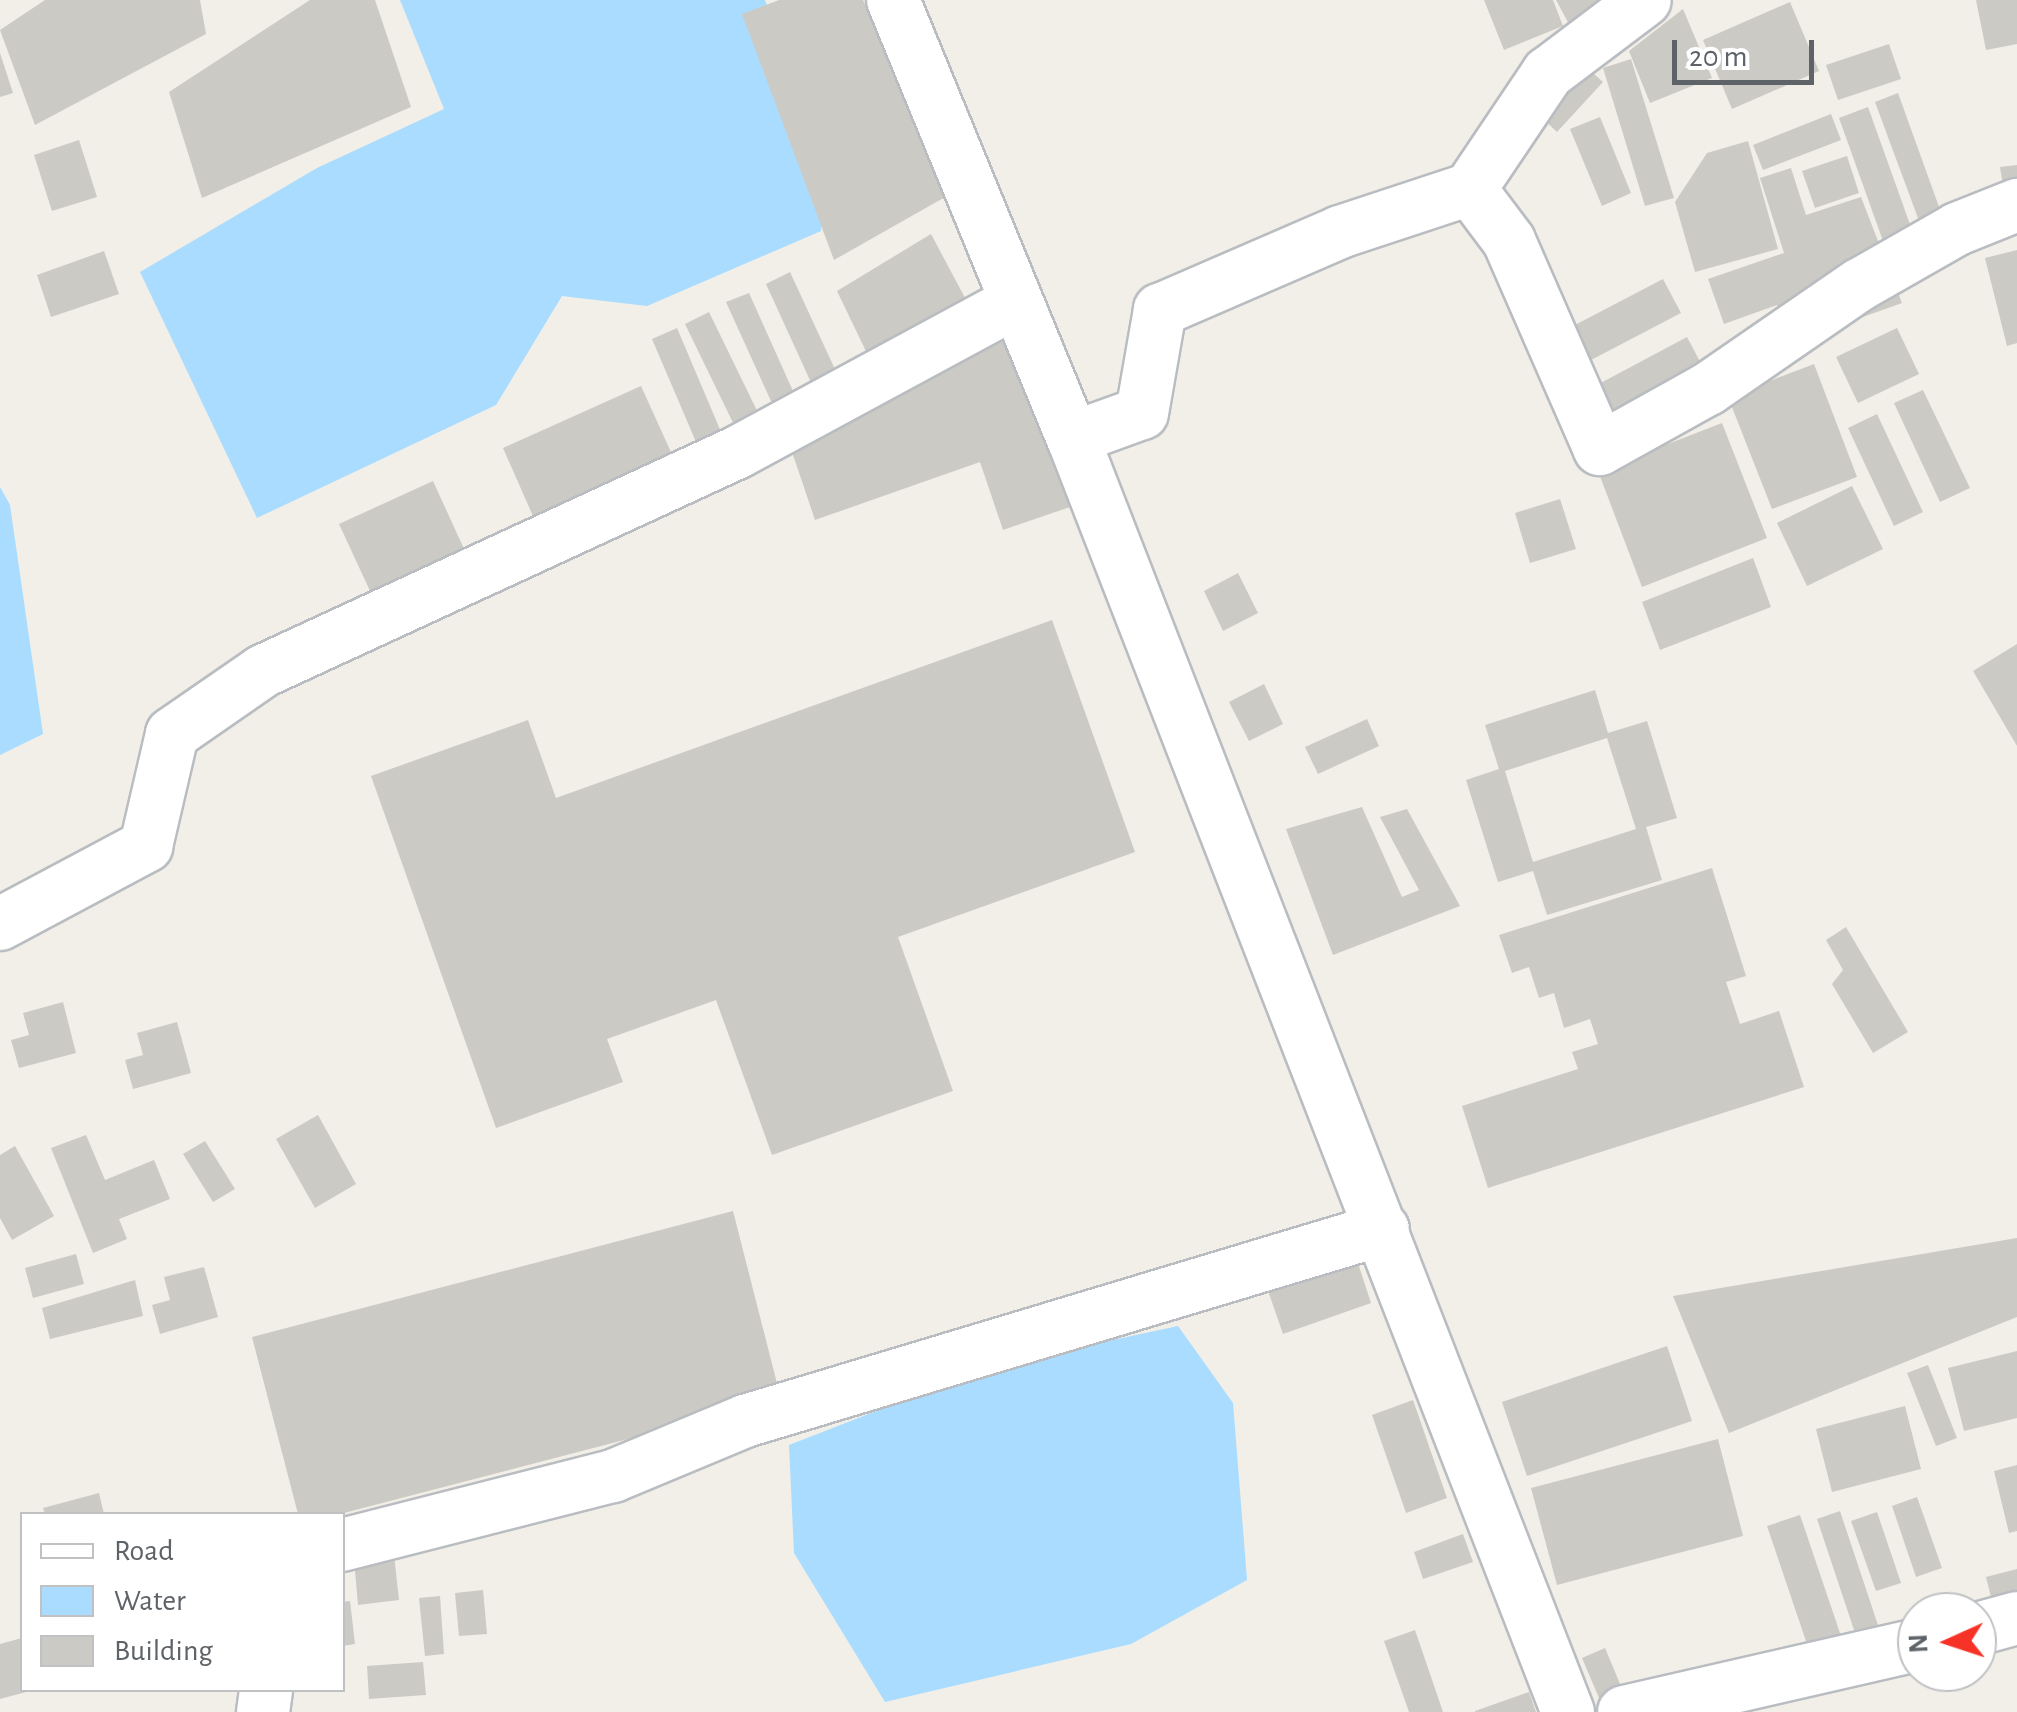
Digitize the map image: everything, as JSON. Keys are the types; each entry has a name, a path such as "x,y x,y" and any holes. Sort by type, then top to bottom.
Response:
{"street":[{"path":"893,0 1014,303 1073,438 1229,853 1382,1230 1568,1712"},
{"path":"1073,438 1142,413 1160,310 1340,232 1470,188 1548,73 1645,0"},
{"path":"1470,188 1509,241 1600,449 1708,389 1859,285 1957,229 2017,205"},
{"path":"0,924 146,846 172,734 263,672 720,460 1014,303"},
{"path":"345,1544 613,1476 746,1421 1382,1230"},
{"path":"1624,1712 1897,1650"}],"water":[{"path":"400,0 765,0 825,154 821,231 647,306 562,296 496,405 257,518 140,272 317,168 444,109"},
{"path":"0,487 10,505 43,734 0,755"},
{"path":"1178,1326 1233,1403 1247,1580 1131,1644 885,1702 794,1553 789,1445 992,1366"}],"building":[{"path":"45,0 200,0 206,34 35,125 0,30"},
{"path":"310,0 375,0 411,107 202,198 169,92"},
{"path":"779,0 863,0 947,196 834,260 742,14"},
{"path":"1484,0 1553,0 1563,26 1504,50"},
{"path":"1556,0 1618,0 1578,41"},
{"path":"1976,0 2017,0 2017,44 1986,50"},
{"path":"1790,2 1819,71 1732,109 1703,40"},
{"path":"1683,9 1712,78 1650,103 1629,51"},
{"path":"1889,44 1901,79 1838,100 1826,65"},
{"path":"0,53 13,93 0,97"},
{"path":"1631,59 1674,198 1645,206 1603,68"},
{"path":"1584,65 1603,82 1557,132 1538,114"},
{"path":"1898,93 1947,229 1925,237 1875,102"},
{"path":"1868,107 1917,244 1888,255 1839,118"},
{"path":"1831,114 1841,140 1763,170 1753,145"},
{"path":"1600,117 1631,193 1602,206 1570,129"},
{"path":"79,140 97,197 52,211 34,155"},
{"path":"1748,141 1778,249 1695,272 1675,202 1707,153"},
{"path":"1847,156 1859,193 1815,208 1802,171"},
{"path":"2017,165 2017,219 2009,221 2000,167"},
{"path":"1791,168 1806,215 1861,197 1902,303 1790,343 1777,305 1724,324 1708,279 1784,253 1760,178"},
{"path":"931,234 972,311 875,370 837,291"},
{"path":"2017,250 2017,343 2007,346 1985,258"},
{"path":"104,251 119,294 51,317 37,275"},
{"path":"790,272 839,378 814,389 766,284"},
{"path":"1663,279 1681,313 1591,360 1573,326"},
{"path":"749,293 797,400 775,410 726,302"},
{"path":"709,312 762,421 738,433 685,324"},
{"path":"677,328 727,446 702,456 652,339"},
{"path":"1897,328 1919,374 1858,403 1836,357"},
{"path":"1014,337 1073,506 1003,530 980,462 815,520 788,440 945,361"},
{"path":"1687,337 1705,371 1615,419 1597,385"},
{"path":"1814,364 1857,477 1772,509 1728,397"},
{"path":"641,386 690,494 551,557 503,448"},
{"path":"1923,390 1970,488 1940,502 1894,403"},
{"path":"1877,414 1923,512 1894,526 1848,428"},
{"path":"1722,423 1767,538 1642,587 1598,471"},
{"path":"433,481 470,562 377,606 339,524"},
{"path":"1852,486 1883,549 1807,586 1777,523"},
{"path":"1560,499 1576,549 1530,563 1515,513"},
{"path":"1753,558 1771,607 1660,650 1642,602"},
{"path":"1238,573 1258,613 1223,631 1204,591"},
{"path":"1052,620 1135,852 898,937 953,1091 772,1155 716,1000 607,1039 623,1082 496,1128 371,776 528,720 556,798"},
{"path":"2017,644 2017,746 1973,671"},
{"path":"1264,684 1283,724 1249,741 1229,702"},
{"path":"1595,690 1608,733 1647,721 1677,818 1646,827 1662,880 1547,915 1533,871 1498,882 1466,780 1499,769 1485,725","holes":["1607,738 1636,829 1533,862 1505,771"]},
{"path":"1367,719 1379,746 1318,774 1305,747"},
{"path":"1362,807 1402,897 1419,890 1380,817 1407,809 1460,906 1333,955 1286,829"},
{"path":"1712,868 1746,976 1726,982 1740,1024 1779,1011 1804,1087 1488,1188 1462,1106 1578,1069 1572,1052 1598,1044 1590,1019 1564,1028 1554,993 1539,998 1529,967 1512,973 1499,935"},
{"path":"1846,927 1908,1032 1873,1053 1832,984 1843,970 1826,940"},
{"path":"63,1002 76,1053 19,1068 11,1040 29,1035 23,1013"},
{"path":"177,1022 191,1073 133,1089 125,1060 143,1055 137,1033"},
{"path":"318,1115 356,1184 315,1208 276,1139"},
{"path":"86,1135 105,1180 154,1160 170,1199 119,1219 127,1239 93,1253 51,1148"},
{"path":"205,1141 235,1189 213,1202 183,1154"},
{"path":"15,1146 54,1216 12,1240 0,1218 0,1155"},
{"path":"733,1211 781,1399 345,1513 297,1512 252,1337"},
{"path":"2017,1238 2017,1317 1729,1433 1673,1296"},
{"path":"1354,1251 1371,1303 1283,1334 1265,1282"},
{"path":"76,1254 84,1284 33,1298 25,1268"},
{"path":"204,1267 218,1317 160,1334 152,1305 170,1300 164,1277"},
{"path":"135,1280 143,1316 50,1339 42,1308"},
{"path":"1667,1346 1692,1421 1527,1476 1502,1402"},
{"path":"2017,1351 2017,1418 1964,1431 1948,1368"},
{"path":"1928,1365 1957,1438 1936,1446 1907,1373"},
{"path":"1413,1400 1447,1498 1406,1513 1372,1415"},
{"path":"1905,1406 1921,1469 1832,1492 1816,1429"},
{"path":"1718,1439 1743,1536 1557,1585 1531,1488"},
{"path":"2017,1465 2017,1531 2009,1533 1994,1471"},
{"path":"99,1493 104,1512 44,1512 43,1508"},
{"path":"1917,1497 1942,1568 1916,1577 1892,1506"},
{"path":"1840,1511 1880,1631 1857,1639 1817,1519"},
{"path":"1877,1512 1901,1583 1876,1591 1851,1521"},
{"path":"1800,1515 1841,1636 1808,1647 1767,1526"},
{"path":"1463,1534 1473,1562 1423,1579 1414,1552"},
{"path":"394,1555 399,1600 358,1605 354,1559"},
{"path":"2017,1569 2017,1595 1997,1600 1997,1592 1990,1592 1986,1577"},
{"path":"483,1590 487,1634 459,1636 455,1593"},
{"path":"440,1596 444,1654 425,1656 419,1598"},
{"path":"350,1601 355,1644 345,1646 345,1602"},
{"path":"1415,1630 1443,1712 1409,1712 1384,1641"},
{"path":"20,1639 20,1692 26,1692 0,1699 0,1644"},
{"path":"1605,1648 1628,1703 1605,1712 1582,1658"},
{"path":"423,1662 426,1695 369,1699 367,1666"},
{"path":"1529,1692 1536,1712 1475,1712 1475,1711"}]}
